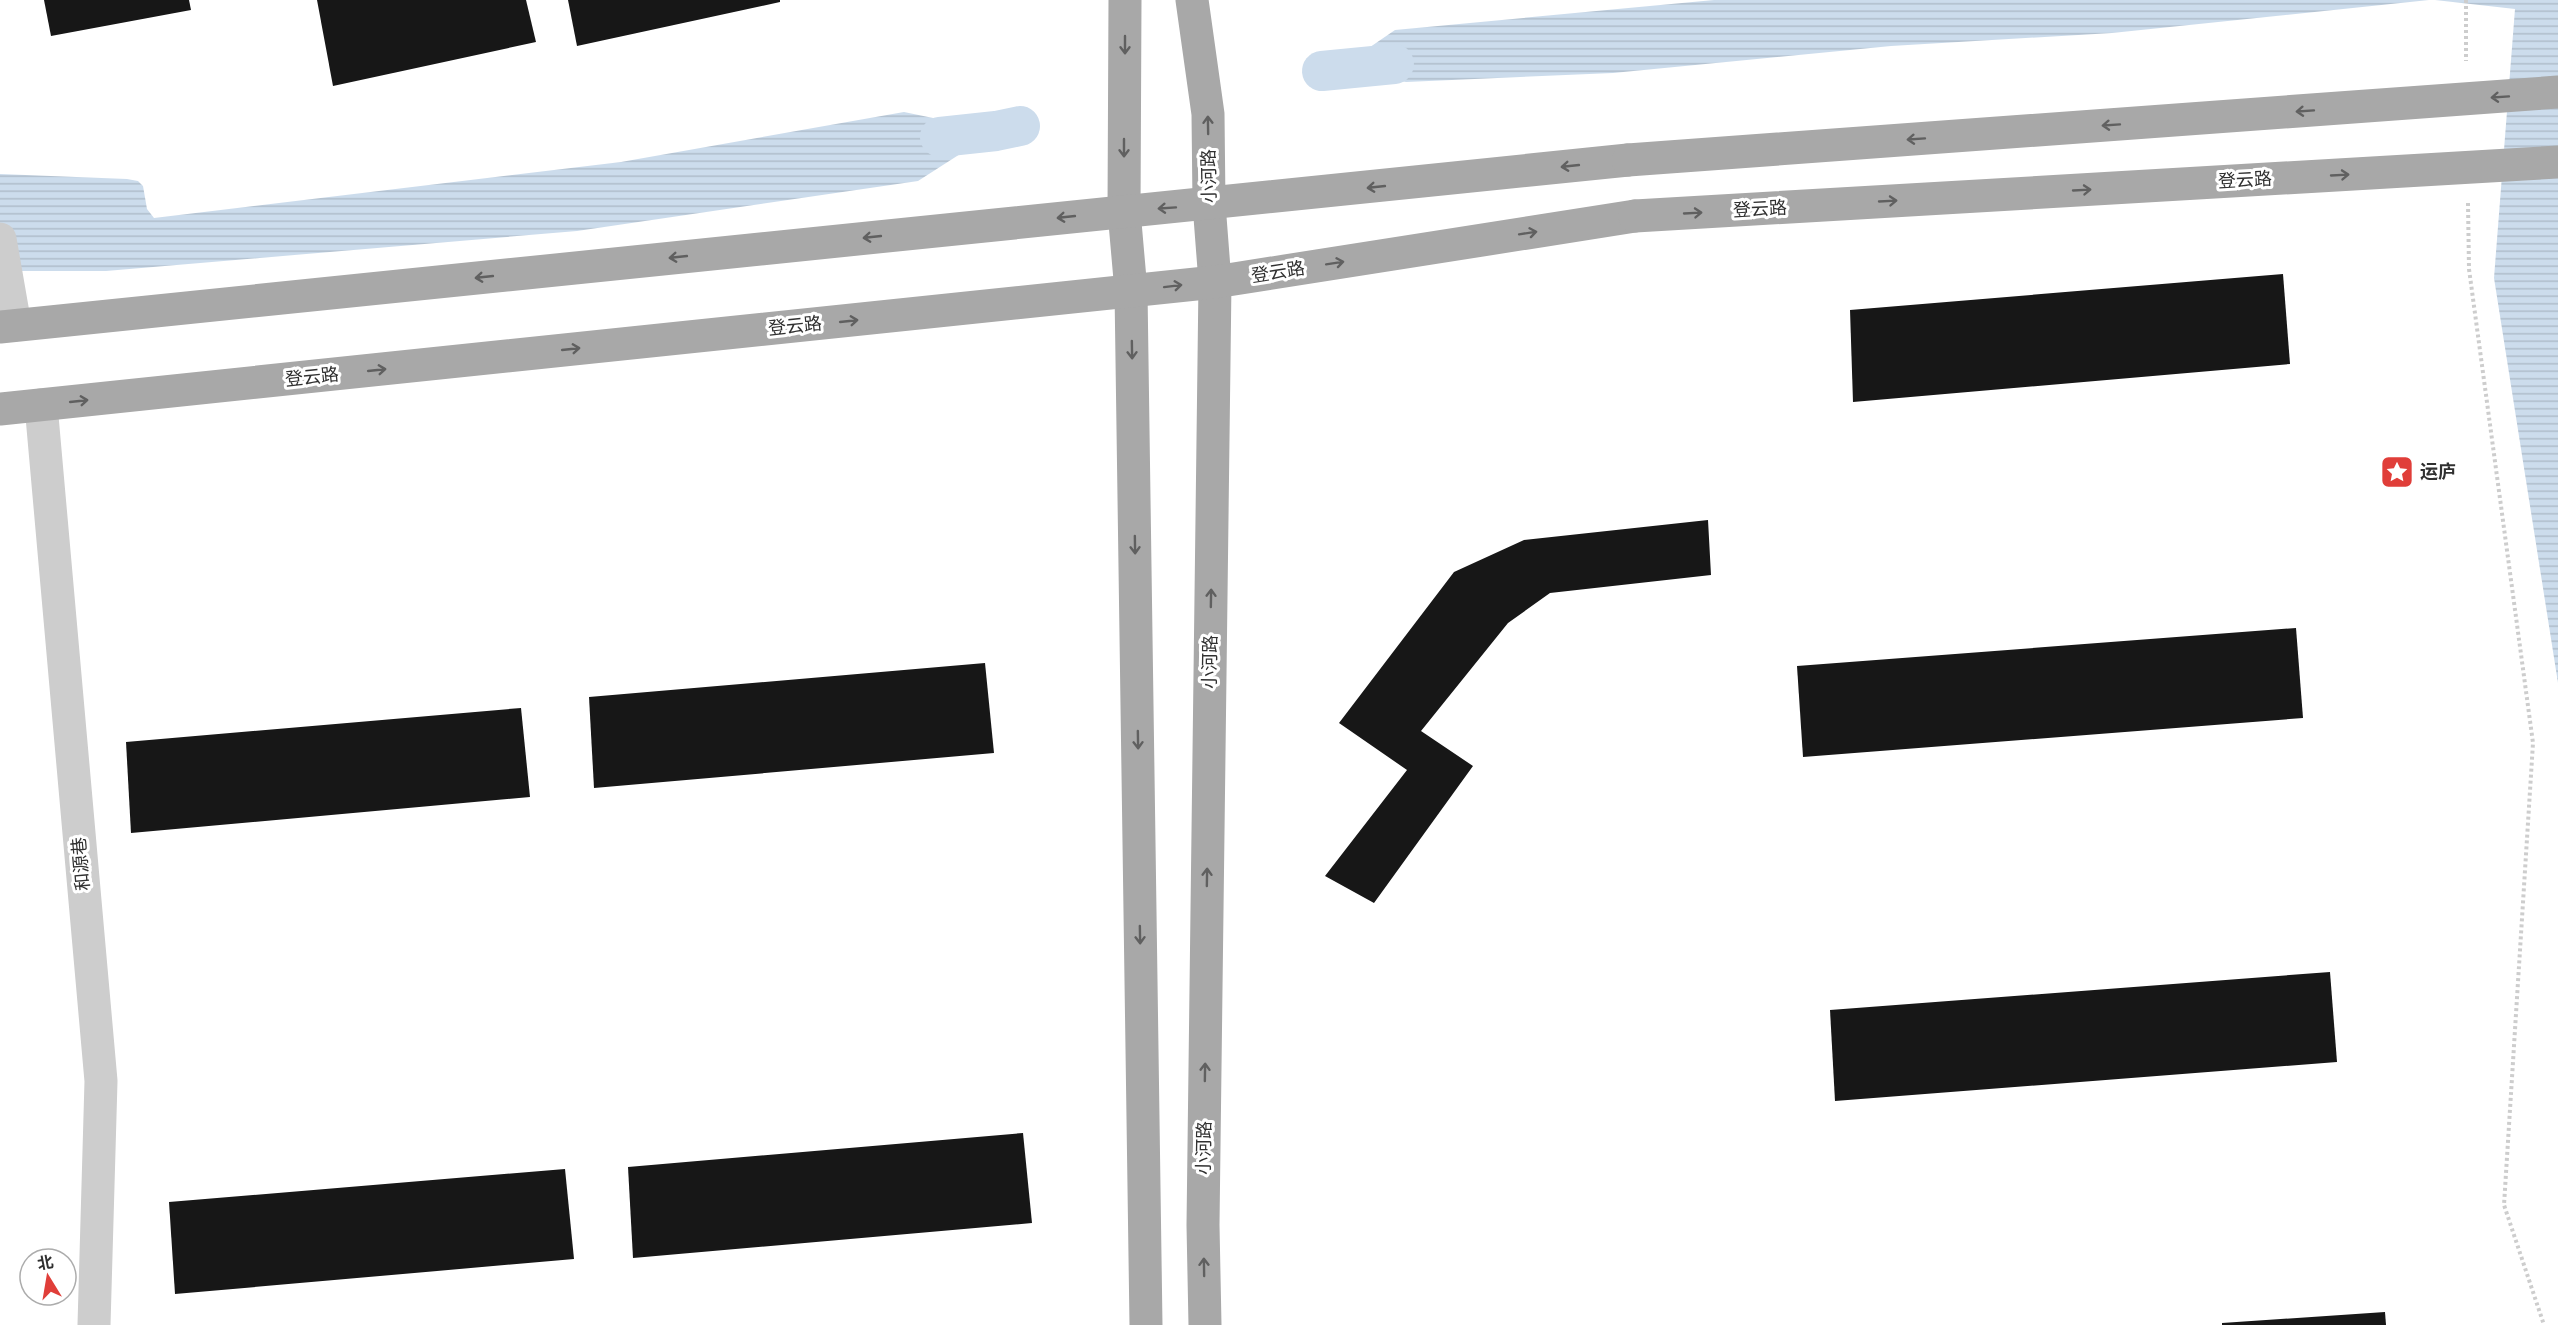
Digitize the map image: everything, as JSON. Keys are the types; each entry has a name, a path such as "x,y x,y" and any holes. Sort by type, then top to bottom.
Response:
{"main road":[{"path":"1125,0 1124,211 1131,291 1146,1325"},
{"name":"小河路","path":"1192,0 1208,114 1209,204 1215,282 1203,1225 1205,1325"},
{"path":"8,326 1628,160 2558,93"},
{"name":"登云路","path":"0,409 1215,282 1635,216 2558,162"}],"street":[{"path":"2,251 8,326"},
{"name":"和源巷","path":"40,405 100,1081 94,1325"}],"path":[{"path":"2466,0 2466,67"},
{"path":"2468,198 2469,269 2533,743 2504,1206 2544,1325"}],"water":[{"path":"1714,0 2429,0 2112,33 1891,46 1613,73 1406,82 1338,69 1395,30"},
{"path":"2435,0 2558,0 2558,683 2494,278 2515,9"},
{"path":"904,112 996,131 918,181 577,231 106,271 0,271 0,174 138,181 143,186 147,209 154,218 621,162"}],"building":[{"path":"44,0 189,0 191,10 51,36"},
{"path":"317,0 526,0 536,42 333,86"},
{"path":"568,0 780,0 780,2 577,46"},
{"path":"2283,274 2290,364 1853,402 1850,310"},
{"path":"1708,520 1711,575 1550,593 1508,623 1421,731 1473,766 1374,903 1325,876 1407,770 1339,723 1454,572 1524,540"},
{"path":"2296,628 2303,718 1803,757 1797,666"},
{"path":"985,663 994,753 594,788 589,697"},
{"path":"521,708 530,797 131,833 126,742"},
{"path":"2330,972 2337,1062 1835,1101 1830,1010"},
{"path":"1023,1133 1032,1223 633,1258 628,1167"},
{"path":"565,1169 574,1259 175,1294 169,1202"},
{"path":"2385,1312 2386,1325 2222,1325 2222,1323"}],"waterway":[{"path":"1322,71 1394,64"},
{"path":"940,137 1020,126"}],"place":[{"name":"运庐","path":"2397,472"}]}
